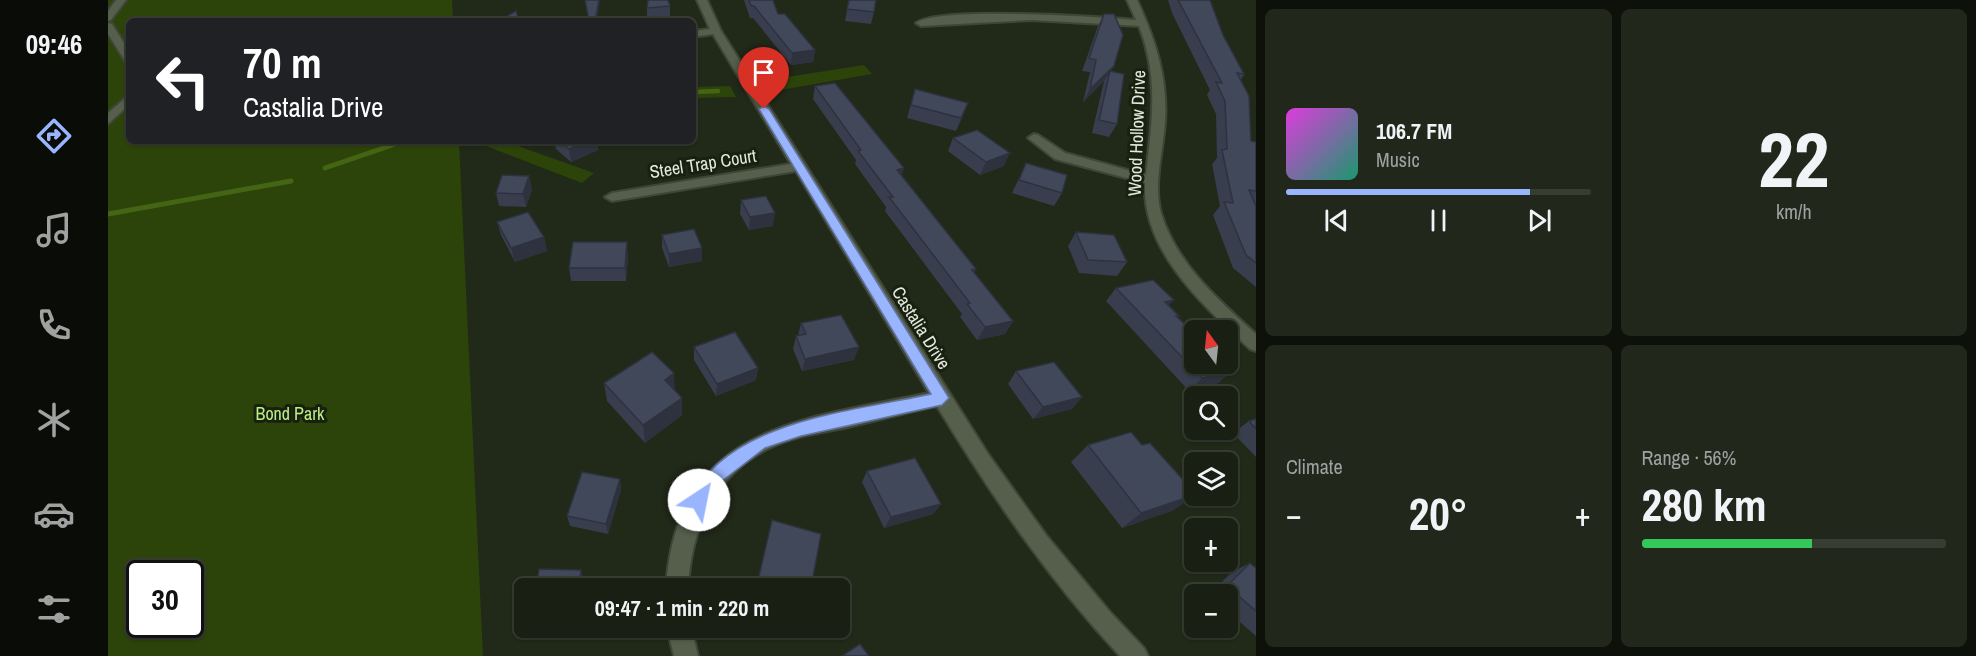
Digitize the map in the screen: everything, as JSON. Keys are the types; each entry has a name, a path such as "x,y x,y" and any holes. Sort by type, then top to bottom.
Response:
{"street":[{"path":"108,18 114,6 121,0"},
{"name":"Castalia Drive","path":"702,0 706,13 942,398 1052,562 1106,627 1136,656"},
{"name":"Wood Hollow Drive","path":"1132,0 1155,53 1160,90 1150,180 1154,212 1170,249 1213,303 1256,344"},
{"path":"921,22 1030,15 1144,24"},
{"path":"108,26 126,54"},
{"path":"696,34 717,31"},
{"path":"108,120 126,102"},
{"path":"1034,138 1060,156 1150,180"},
{"name":"Steel Trap Court","path":"612,197 799,167"},
{"path":"677,578 677,561 684,532 699,500 716,476 738,457 760,443 801,429 942,398"},
{"path":"682,638 686,656"}],"green space":[{"name":"Bond Park","path":"108,0 452,0 453,18 126,18 126,144 459,144 483,656 108,656"},
{"path":"864,65 872,74 775,91 768,80"},
{"path":"730,86 736,97 696,98 696,87"},
{"path":"481,144 512,144 594,173 582,183"}],"building":[{"path":"585,0 599,0 596,18 588,18"},
{"path":"648,0 668,0 670,6 647,8"},
{"path":"749,0 773,0 778,14 785,14 815,50 792,53 754,6 751,6"},
{"path":"849,0 876,0 874,12 847,9"},
{"path":"1178,0 1210,0 1223,35 1244,74 1237,73 1249,96 1251,141 1256,142 1256,191 1249,190 1256,206 1256,263 1246,255 1224,202 1233,203 1222,150 1227,149 1225,101 1216,82 1222,83"},
{"path":"516,11 518,18 504,18"},
{"path":"1104,14 1114,14 1123,35 1114,66 1090,89 1096,60 1089,58"},
{"path":"1110,71 1124,74 1117,124 1099,120"},
{"path":"835,83 904,168 897,170 976,269 972,270 1013,321 985,327 967,304 970,303 889,197 893,197 858,151 861,150 815,86"},
{"path":"915,89 968,103 961,118 911,105"},
{"path":"977,130 1010,153 986,162 953,138"},
{"path":"563,144 580,144 569,149"},
{"path":"1026,163 1067,175 1062,193 1019,180"},
{"path":"502,175 529,176 523,194 496,193"},
{"path":"766,196 775,213 750,217 741,200"},
{"path":"528,212 544,237 511,248 497,222"},
{"path":"694,229 702,248 669,254 662,235"},
{"path":"1076,232 1114,235 1127,262 1088,260"},
{"path":"573,242 627,242 625,268 569,268"},
{"path":"1153,280 1174,300 1165,302 1184,324 1184,359 1116,288"},
{"path":"841,315 859,347 805,359 796,336 806,334 801,323"},
{"path":"735,332 758,368 717,384 694,347"},
{"path":"652,352 674,373 665,380 682,398 643,425 604,383"},
{"path":"1054,362 1082,397 1043,407 1016,371"},
{"path":"1198,374 1219,374 1202,378"},
{"path":"1256,419 1256,429 1249,421"},
{"path":"1131,432 1142,445 1150,443 1184,481 1184,499 1141,513 1088,445"},
{"path":"915,458 941,504 891,517 867,471"},
{"path":"582,472 620,479 606,524 567,516"},
{"path":"772,520 821,534 813,578 759,576"},
{"path":"1250,563 1256,568 1256,611 1238,595 1238,584 1229,584"},
{"path":"539,569 581,570 580,578 538,578"},
{"path":"860,644 869,656 842,656"}],"waterway":[{"path":"696,92 718,91"},
{"path":"325,168 395,144"},
{"path":"108,214 291,181"}],"route":[{"path":"699,500 716,476 738,457 760,443 801,429 942,398 764,109"}]}
